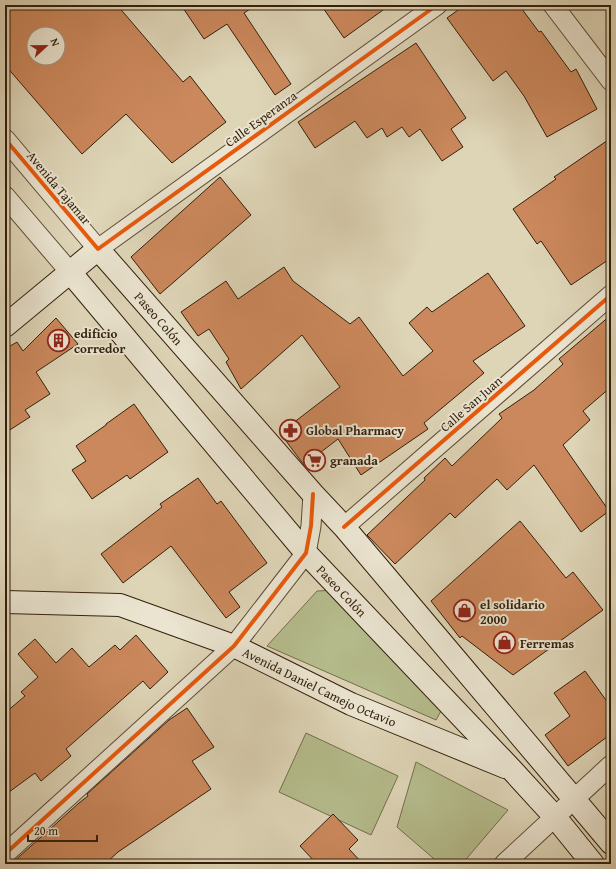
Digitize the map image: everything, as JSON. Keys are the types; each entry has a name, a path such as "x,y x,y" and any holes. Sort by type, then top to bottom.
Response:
{"main road":[{"path":"5,326 98,250"},
{"name":"Paseo Colón","path":"98,250 313,494 344,527 611,843"},
{"name":"Paseo Colón","path":"70,272 306,553 512,770 593,864"},
{"name":"Avenida Daniel Camejo Octavio","path":"5,602 120,605 234,646 351,704 512,770"}],"street":[{"name":"Calle Esperanza","path":"98,250 437,5"},
{"path":"553,5 611,81"},
{"name":"Avenida Tajamar","path":"5,139 98,250"},
{"path":"5,196 70,272"},
{"name":"Calle San Juan","path":"344,527 611,295"},
{"path":"5,854 234,646 306,553 311,526 313,494"},
{"path":"504,864 611,765"}],"green space":[{"path":"338,590 441,711 436,720 267,646 317,591"},
{"path":"306,733 398,776 371,835 279,792"},
{"path":"416,762 508,810 462,864 440,864 397,827"}],"building":[{"path":"5,5 117,5 183,82 190,76 226,122 172,163 126,114 82,154 5,65"},
{"path":"181,5 256,5 244,13 291,84 275,95 227,24 204,39"},
{"path":"321,5 390,5 344,38"},
{"path":"465,5 519,5 539,32 541,31 571,72 576,69 597,109 547,137 524,96 506,71 493,81 447,18"},
{"path":"416,43 466,118 451,129 463,147 442,161 420,129 409,137 402,127 387,137 382,128 367,138 355,121 315,148 298,122"},
{"path":"611,138 611,258 571,285 541,241 537,244 513,209 556,179 554,177"},
{"path":"220,177 251,215 160,294 131,257"},
{"path":"284,267 293,281 350,324 359,317 403,376 433,351 409,323 427,307 432,312 488,273 525,326 473,361 484,373 424,423 428,429 361,475 338,439 304,465 280,433 340,387 302,335 241,389 226,362 229,359 209,329 198,336 181,312 226,281 238,299"},
{"path":"611,315 611,387 583,411 590,420 563,445 609,511 581,532 534,465 507,490 497,479 455,518 450,513 395,564 367,535 425,480 424,478 445,458 452,466 502,418 499,414 534,390 563,364 559,359"},
{"path":"56,318 78,344 36,372 50,394 25,410 30,417 5,433 5,349 17,342 23,351"},
{"path":"134,404 168,452 130,479 127,475 92,499 72,470 86,461 76,446"},
{"path":"198,478 217,504 221,501 267,563 229,592 240,607 226,618 171,546 123,583 101,554 162,507 160,504"},
{"path":"520,521 566,578 573,572 603,610 513,675 462,636 460,638 431,601"},
{"path":"136,635 168,672 150,689 143,681 66,749 71,756 41,781 35,773 5,795 5,713 25,696 21,692 38,677 18,654 35,639 56,663 72,648 89,667 115,645 120,650"},
{"path":"585,671 611,707 611,734 568,766 545,735 570,716 554,693"},
{"path":"187,708 214,747 192,761 211,789 118,852 105,864 11,864 88,796 87,794 169,720"},
{"path":"333,814 358,840 349,849 363,864 317,864 300,846"}],"cycle path":[{"path":"5,139 98,249 437,5"},
{"path":"344,527 611,295"},
{"path":"5,854 234,646 306,553 311,526 313,494"}],"place":[{"name":"edificio corredor","path":"58,340"},
{"name":"Global Pharmacy","path":"291,430"},
{"name":"granada","path":"315,460"},
{"name":"el solidario 2000","path":"464,611"},
{"name":"Ferremas","path":"504,643"}]}
